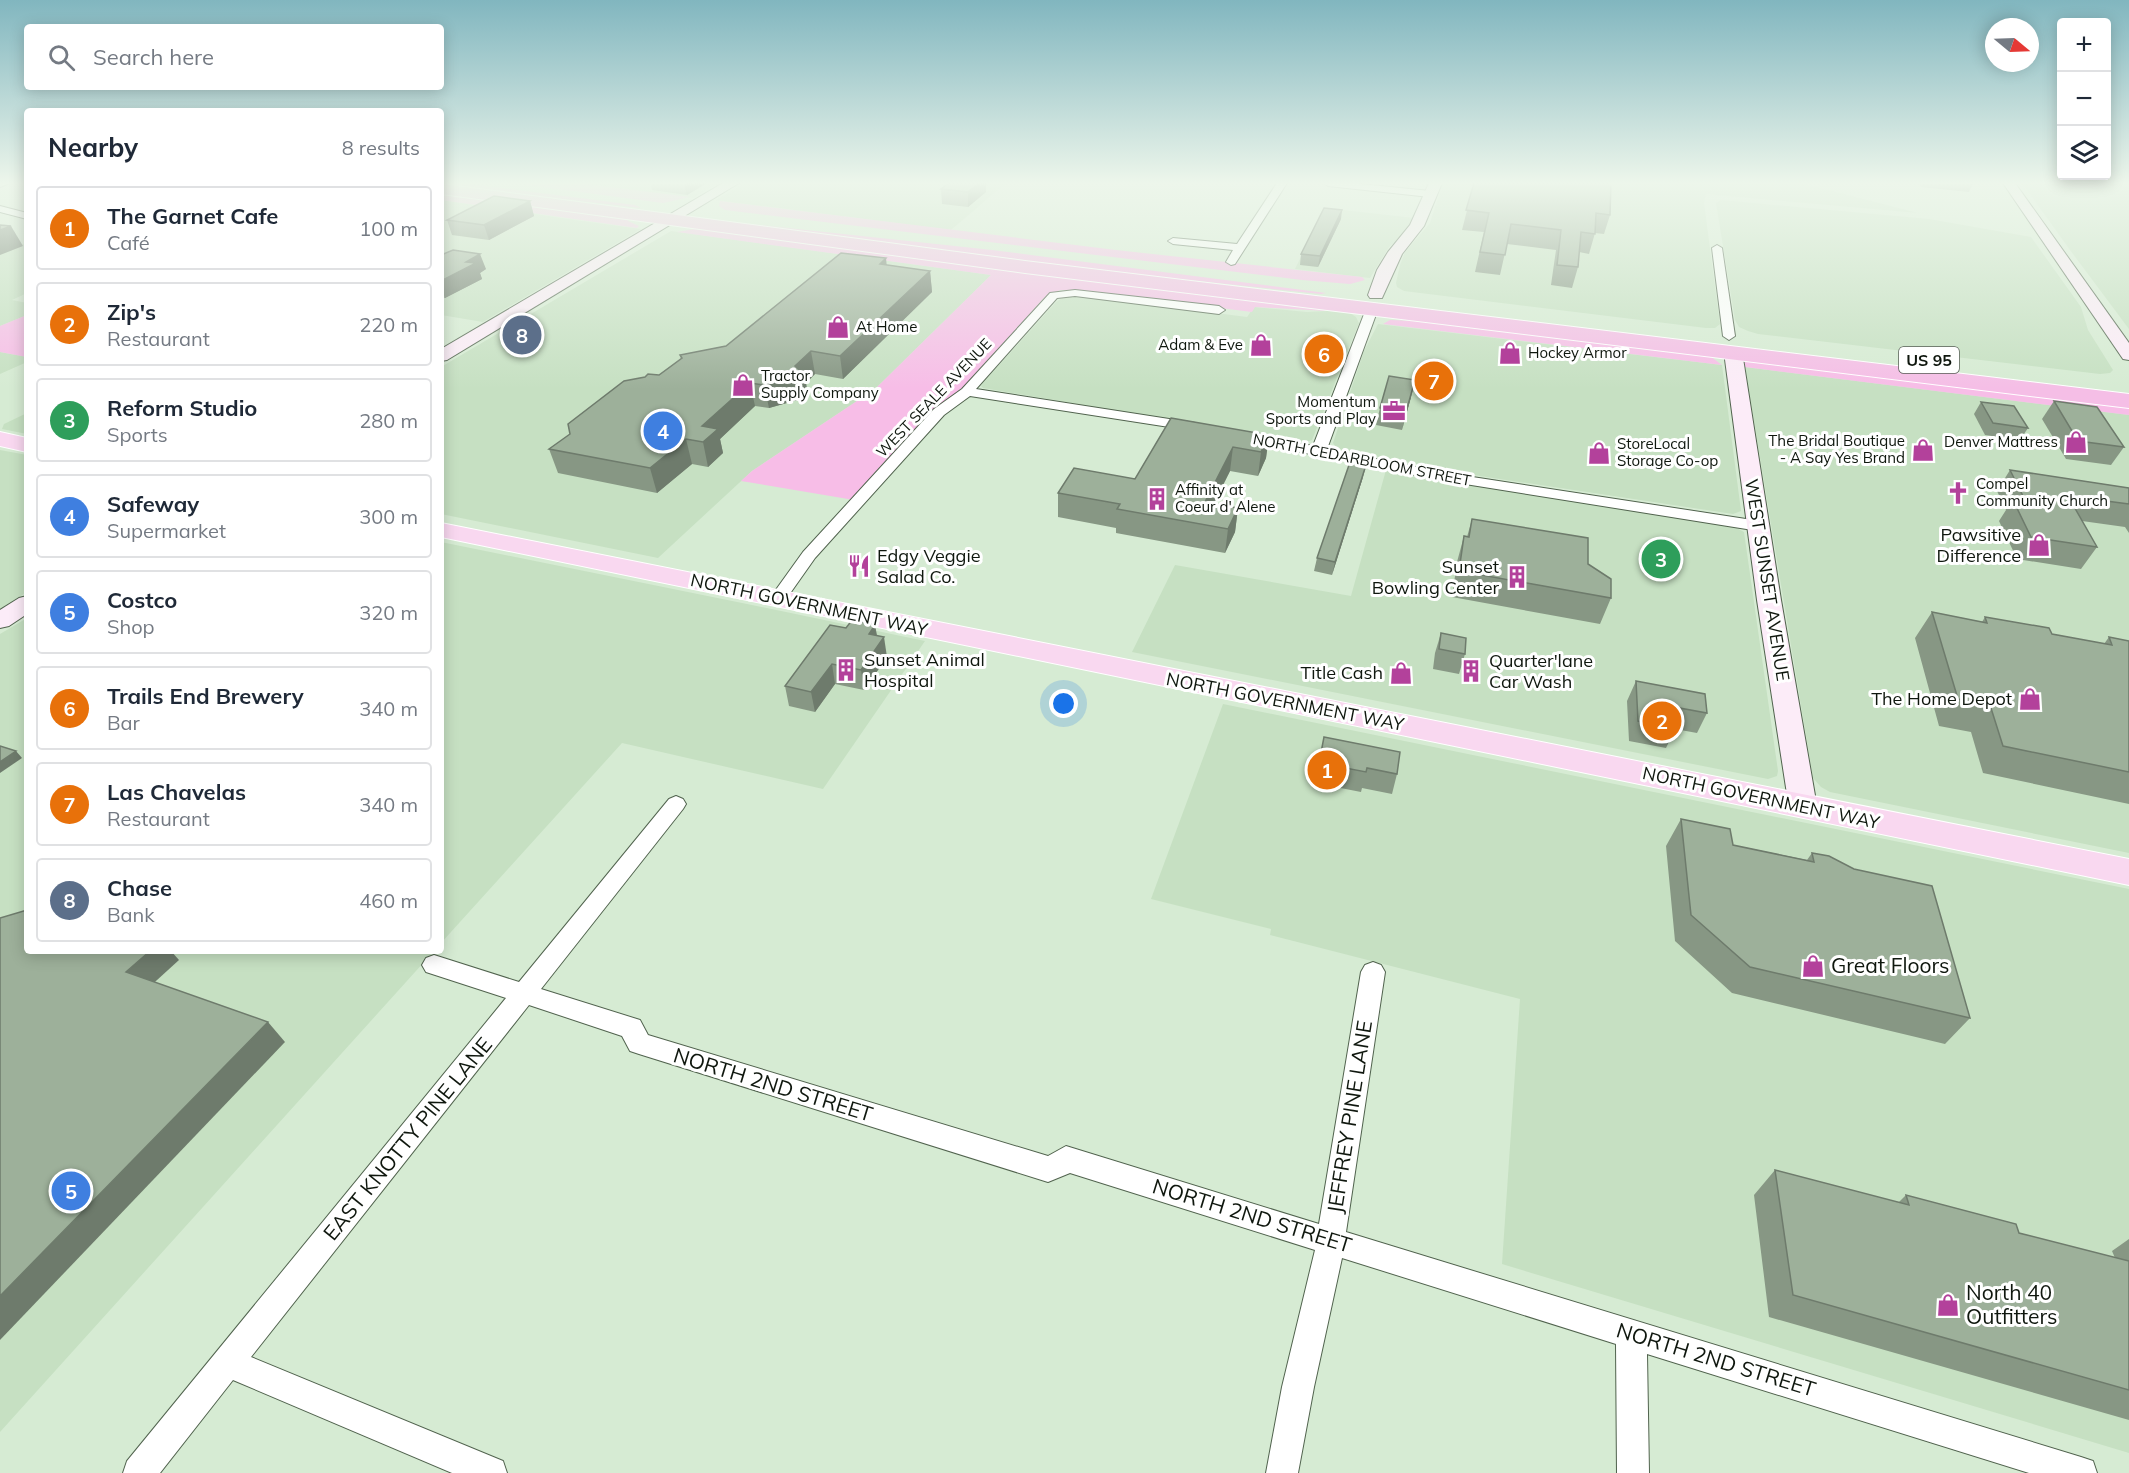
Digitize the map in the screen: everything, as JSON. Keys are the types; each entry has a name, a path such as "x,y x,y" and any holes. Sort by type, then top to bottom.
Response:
{"highway":[{"path":"917,252 1256,295 1278,294 1374,302"},
{"name":"US 95","path":"998,252 1374,302 1731,344 2129,383"},
{"name":"US 95","path":"1374,302 1511,311 2129,400"}],"main road":[{"path":"0,439 24,444"},
{"name":"NORTH GOVERNMENT WAY","path":"444,531 2129,872"}],"street":[{"path":"444,354 616,252"},
{"path":"1231,262 1238,252"},
{"path":"1318,453 1385,270 1395,252"},
{"name":"WEST SUNSET AVENUE","path":"1718,252 1803,807"},
{"path":"2057,252 2129,355"},
{"name":"WEST SEALE AVENUE","path":"778,598 809,555 938,413 967,392 1054,295 1075,293 1220,310"},
{"path":"967,392 1120,414 1210,430"},
{"name":"NORTH CEDARBLOOM STREET","path":"1230,434 1431,475 1759,526"},
{"path":"0,621 24,605"},
{"name":"EAST KNOTTY PINE LANE","path":"139,1473 676,804"},
{"name":"NORTH 2ND STREET","path":"434,965 631,1028 639,1043 1048,1169 1058,1167 1066,1159 2081,1473"},
{"name":"JEFFREY PINE LANE","path":"1282,1473 1300,1376 1331,1241 1335,1201 1373,972"},
{"path":"1631,1334 1633,1473"},
{"path":"228,1363 491,1473"}],"shaded area":[{"path":"0,252 24,252 24,294 12,300 24,302 24,316 0,326"},
{"path":"444,252 602,252 483,322 444,316"},
{"path":"636,252 822,252 991,275 875,389 752,471 658,558 444,515 444,365"},
{"path":"821,252 884,252 1319,308 1327,311 1255,307 1252,312 1078,290 1060,290 1043,299 967,384 930,413 854,500 741,481 752,471 875,389 991,275"},
{"path":"944,252 1006,252 1326,293 1321,294 1026,263"},
{"path":"1069,252 1132,252 1362,277 1365,280 1350,284"},
{"path":"1303,252 1386,252 1370,278 1295,269"},
{"path":"1405,252 1710,252 1720,324 1715,328 1706,328 1404,291 1397,287 1396,283"},
{"path":"1724,252 2042,252 2081,307 2088,330 2113,370 2110,373 2100,374 1758,334 1739,327 1735,320"},
{"path":"2071,252 2129,252 2129,329"},
{"path":"1074,295 1247,317 1254,307 1307,312 1327,311 1327,309 1350,313 1359,323 1312,440 1309,441 1300,442 981,386 1056,302 1065,296"},
{"path":"24,316 24,356 0,352 0,326"},
{"path":"1390,320 1442,322 1710,356 1722,365 1383,324"},
{"path":"1378,324 1722,365 1741,511 1733,514 1480,476 1337,449 1333,443 1364,351"},
{"path":"0,352 24,356 24,363 0,374"},
{"path":"1747,360 2123,407 2129,408 2129,415 1745,367 1743,362"},
{"path":"1745,367 2129,415 2129,853 1830,792 1821,787 1813,778"},
{"path":"24,414 24,433 2,429 4,424"},
{"path":"0,450 24,454 24,594 0,609"},
{"path":"1386,470 1731,525 1744,532 1777,776 1768,779 1132,652 1175,565 1351,596"},
{"path":"444,543 925,641 823,789 622,743 444,940"},
{"path":"24,620 24,954 431,954 0,1432 0,634"},
{"path":"1223,704 2129,889 2129,1453 1502,1264 1520,999 1270,935 1271,929 1151,899"}],"building":[{"path":"465,252 480,254 466,262 476,263 444,279 444,254"},
{"path":"1302,252 1322,252 1320,256 1301,254"},
{"path":"1480,252 1506,252 1505,255"},
{"path":"1559,252 1579,252 1578,267 1557,265"},
{"path":"841,253 886,258 880,264 930,271 840,356 811,351 795,366 804,374 764,385 750,383 702,426 718,429 703,442 686,439 650,468 549,449 570,434 568,424 624,381 645,377 648,374 659,375 682,358 680,355 726,346"},
{"path":"1389,376 1415,380 1406,412 1380,408"},
{"path":"2054,401 2097,407 2124,447 2078,441"},
{"path":"1981,402 2014,406 2028,428 1993,423"},
{"path":"1171,418 1269,435 1261,452 1233,447 1205,502 1238,508 1228,529 1117,509 1120,504 1058,493 1074,468 1135,479"},
{"path":"1350,462 1366,465 1335,562 1317,558"},
{"path":"2010,470 2129,488 2129,504 2068,496 2097,547 2031,537 2013,500 2026,502"},
{"path":"1472,519 1588,538 1588,564 1611,579 1611,598 1459,571 1464,536 1469,537"},
{"name":"The Home Depot","path":"1932,612 1987,623 1985,617 2049,628 2052,634 2112,645 2109,637 2129,641 2129,772 2003,746 1990,705 1958,699"},
{"path":"852,620 875,625 869,634 884,637 861,670 832,664 811,692 785,686 830,625 846,628"},
{"path":"1441,633 1466,638 1465,654 1439,649"},
{"path":"1636,681 1705,694 1707,713 1674,707 1675,728 1638,721"},
{"path":"1324,737 1400,752 1397,774 1367,768 1366,772 1319,763"},
{"path":"0,746 16,751 0,762"},
{"name":"Great Floors","path":"1681,819 1730,829 1733,845 1814,862 1812,853 1829,856 1854,869 1932,886 1970,1018 1750,967 1691,915"},
{"path":"24,911 24,954 147,954 126,972 268,1022 0,1296 0,918"},
{"name":"North 40 Outfitters","path":"1775,1170 1909,1205 1906,1195 2016,1224 2019,1233 2129,1261 2129,1390 1793,1295"}],"place":[{"name":"At Home","path":"838,327"},
{"name":"Chase","path":"522,335"},
{"name":"Adam & Eve","path":"1261,345"},
{"name":"Hockey Armor","path":"1510,353"},
{"name":"Trails End Brewery","path":"1324,354"},
{"name":"Las Chavelas","path":"1434,381"},
{"name":"Tractor Supply Company","path":"743,385"},
{"name":"Momentum Sports and Play","path":"1394,411"},
{"name":"Safeway","path":"663,431"},
{"name":"Denver Mattress","path":"2076,442"},
{"name":"The Bridal Boutique - A Say Yes Brand","path":"1923,450"},
{"name":"StoreLocal Storage Co-op","path":"1599,453"},
{"name":"Compel Community Church","path":"1958,493"},
{"name":"Affinity at Coeur d' Alene","path":"1157,499"},
{"name":"Pawsitive Difference","path":"2039,545"},
{"name":"Reform Studio","path":"1661,559"},
{"name":"Edgy Veggie Salad Co.","path":"859,566"},
{"name":"Sunset Bowling Center","path":"1517,577"},
{"name":"Sunset Animal Hospital","path":"846,670"},
{"name":"Quarter'lane Car Wash","path":"1471,671"},
{"name":"Title Cash","path":"1401,673"},
{"name":"The Home Depot","path":"2030,699"},
{"name":"Zip's","path":"1662,721"},
{"name":"The Garnet Cafe","path":"1327,770"},
{"name":"Great Floors","path":"1813,966"},
{"name":"Costco","path":"71,1191"},
{"name":"North 40 Outfitters","path":"1948,1305"}]}
